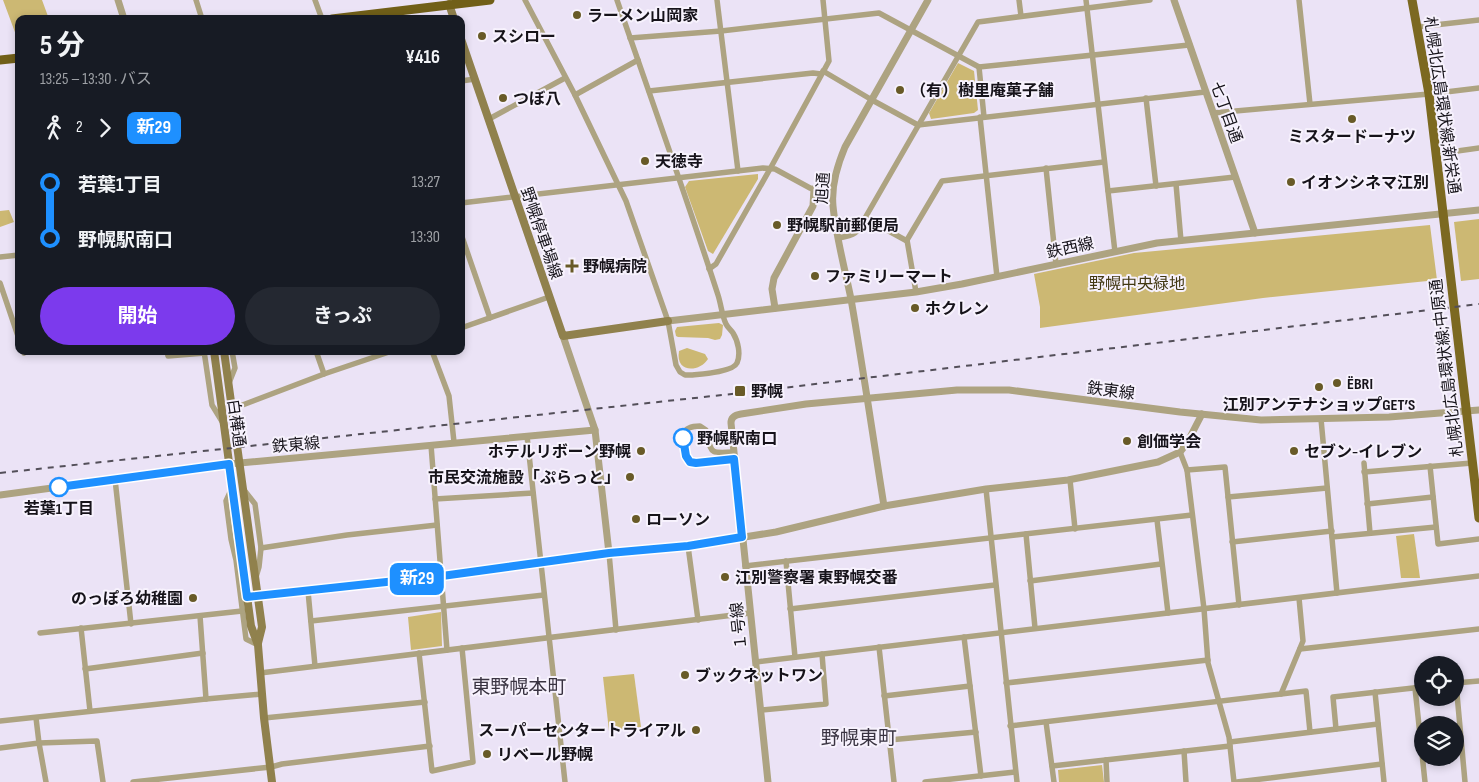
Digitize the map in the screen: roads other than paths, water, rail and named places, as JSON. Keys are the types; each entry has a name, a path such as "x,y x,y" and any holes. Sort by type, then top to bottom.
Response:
{"highway":[{"path":"391,15 448,2 490,0"},
{"path":"0,60 15,58"}],"main road":[{"name":"札幌北広島環状線;新栄通","path":"1412,0 1429,94 1444,214"},
{"path":"448,2 453,15"},
{"name":"野幌停車場線","path":"465,50 563,336"},
{"name":"札幌北広島環状線;中原通","path":"1444,214 1479,518"},
{"path":"563,336 668,320"},
{"name":"白樺通","path":"215,355 251,626 258,645 272,782"},
{"name":"白樺通","path":"224,355 262,627 258,645"}],"street":[{"path":"118,0 123,15"},
{"path":"196,0 201,15"},
{"path":"315,0 321,15"},
{"path":"525,0 575,95 626,201 668,320 676,366 685,375 728,370 738,362 737,344 734,335 726,324 679,178 617,0"},
{"path":"716,0 738,171"},
{"path":"709,269 716,264 829,60 823,0"},
{"name":"旭通","path":"884,506 851,300 833,206 833,192 838,163 928,0"},
{"path":"1019,0 1021,16"},
{"path":"1086,0 1115,252"},
{"path":"839,238 853,235 867,219 865,218 978,22 1150,0"},
{"name":"七丁目通","path":"1174,0 1255,233"},
{"path":"1299,0 1310,104"},
{"path":"630,38 720,31 879,13 979,67 1189,45"},
{"path":"1417,27 1479,20"},
{"path":"575,95 638,60"},
{"path":"979,67 986,175 997,277"},
{"path":"649,91 822,72 918,124 1205,92"},
{"path":"489,119 565,78"},
{"path":"465,80 475,79"},
{"path":"1212,113 1479,88"},
{"path":"1146,98 1156,186"},
{"path":"1436,154 1479,148"},
{"path":"916,292 907,241 942,181 1104,162"},
{"path":"465,203 763,168 775,169 814,189 833,192"},
{"path":"1046,168 1056,264"},
{"path":"1108,191 1235,177"},
{"path":"1176,184 1181,240"},
{"path":"775,308 772,289 774,278 813,206 814,189"},
{"name":"鉄西線","path":"668,320 916,292 1157,243 1479,210"},
{"path":"867,219 907,241"},
{"path":"465,246 490,318"},
{"path":"0,257 15,255"},
{"path":"0,283 15,327"},
{"path":"465,327 550,298"},
{"path":"563,336 596,430 616,630"},
{"path":"205,355 212,405 224,424"},
{"path":"228,385 235,368 233,355"},
{"path":"317,355 324,374"},
{"path":"232,409 376,355"},
{"path":"434,355 449,396 454,442"},
{"name":"鉄東線","path":"741,414 806,404 957,390 1009,390 1261,420 1389,417 1479,410"},
{"name":"１号線","path":"741,414 734,416 731,420 768,782"},
{"path":"247,597 442,576 609,553 688,546 776,532 884,506 986,489 1070,480 1158,462 1180,452 1202,414"},
{"path":"1321,419 1338,593"},
{"path":"700,426 706,430 709,447 714,452 734,455 696,463 690,462 686,456 683,434 690,427 700,426"},
{"name":"鉄東線","path":"0,495 229,464 596,430"},
{"path":"527,436 565,782"},
{"path":"431,445 447,650"},
{"path":"1180,452 1187,470 1204,609 1208,660 1230,744 1235,782 1382,764"},
{"path":"1364,463 1370,533"},
{"path":"1364,472 1472,463"},
{"path":"1430,466 1438,544 1479,538"},
{"path":"1187,470 1225,467 1239,604"},
{"path":"115,480 131,624"},
{"path":"1070,480 1075,528"},
{"path":"232,488 226,501 246,638 258,645"},
{"path":"1228,496 1328,488"},
{"path":"243,489 255,504 261,548 259,567 255,578"},
{"path":"986,489 1017,782"},
{"path":"435,499 533,493"},
{"path":"1367,504 1433,497"},
{"path":"745,566 1192,516"},
{"path":"1156,520 1168,613"},
{"path":"261,548 347,535 437,525"},
{"path":"1232,542 1436,527"},
{"path":"1026,534 1035,628"},
{"path":"688,546 698,620"},
{"path":"786,561 795,657"},
{"path":"1030,581 1161,564"},
{"path":"756,662 1479,576"},
{"path":"790,609 995,585"},
{"path":"308,591 315,666"},
{"path":"311,621 544,595"},
{"path":"1281,694 1304,641 1299,598"},
{"path":"40,633 242,611"},
{"path":"260,673 750,613"},
{"path":"200,616 206,699"},
{"path":"81,628 90,711"},
{"path":"1300,649 1479,629"},
{"path":"964,637 981,776"},
{"path":"879,647 894,782"},
{"path":"419,653 432,771 473,762 462,648"},
{"path":"85,668 203,653"},
{"path":"761,710 826,704 822,654"},
{"path":"1006,683 1208,660"},
{"path":"1464,683 1479,682"},
{"path":"884,696 970,686"},
{"path":"1336,729 1333,696 1414,688"},
{"path":"1010,726 1306,690 1310,732"},
{"path":"1375,692 1384,782"},
{"path":"0,722 262,694"},
{"path":"264,718 425,702"},
{"path":"1417,706 1425,782"},
{"path":"1457,706 1465,782"},
{"path":"36,718 46,782"},
{"path":"1046,722 1054,782"},
{"path":"1052,766 1184,751 1378,724"},
{"path":"889,740 976,732"},
{"path":"0,748 39,743 97,741 103,782"},
{"path":"133,782 271,767 282,764 430,746"},
{"path":"1184,751 1186,782"},
{"path":"1106,760 1107,782"},
{"path":"925,782 1015,772"}],"railway":[{"path":"0,473 741,393 1479,304"}],"place":[{"name":"ラーメン山岡家","path":"577,15"},
{"name":"スシロー","path":"482,36"},
{"name":"（有）樹里庵菓子舗","path":"900,90"},
{"name":"つぼ八","path":"503,98"},
{"name":"ミスタードーナツ","path":"1352,119"},
{"name":"天徳寺","path":"645,161"},
{"name":"イオンシネマ江別","path":"1291,182"},
{"name":"野幌駅前郵便局","path":"777,225"},
{"name":"野幌病院","path":"572,266"},
{"name":"ファミリーマート","path":"815,276"},
{"name":"ホクレン","path":"915,308"},
{"name":"ËBRI","path":"1337,383"},
{"name":"江別アンテナショップGET’S","path":"1319,387"},
{"name":"野幌","path":"740,391"},
{"name":"野幌駅南口","path":"683,438"},
{"name":"創価学会","path":"1127,441"},
{"name":"ホテルリボーン野幌","path":"641,451"},
{"name":"セブン-イレブン","path":"1294,451"},
{"name":"市民交流施設「ぷらっと」","path":"630,477"},
{"name":"若葉1丁目","path":"59,487"},
{"name":"ローソン","path":"636,519"},
{"name":"江別警察署 東野幌交番","path":"725,577"},
{"name":"のっぽろ幼稚園","path":"193,598"},
{"name":"ブックネットワン","path":"685,675"},
{"name":"スーパーセンタートライアル","path":"696,730"},
{"name":"リベール野幌","path":"487,754"}],"district":[{"name":"東野幌本町","path":"519,686"},
{"name":"野幌東町","path":"859,737"}],"park label":[{"name":"野幌中央緑地","path":"1137,283"}]}
